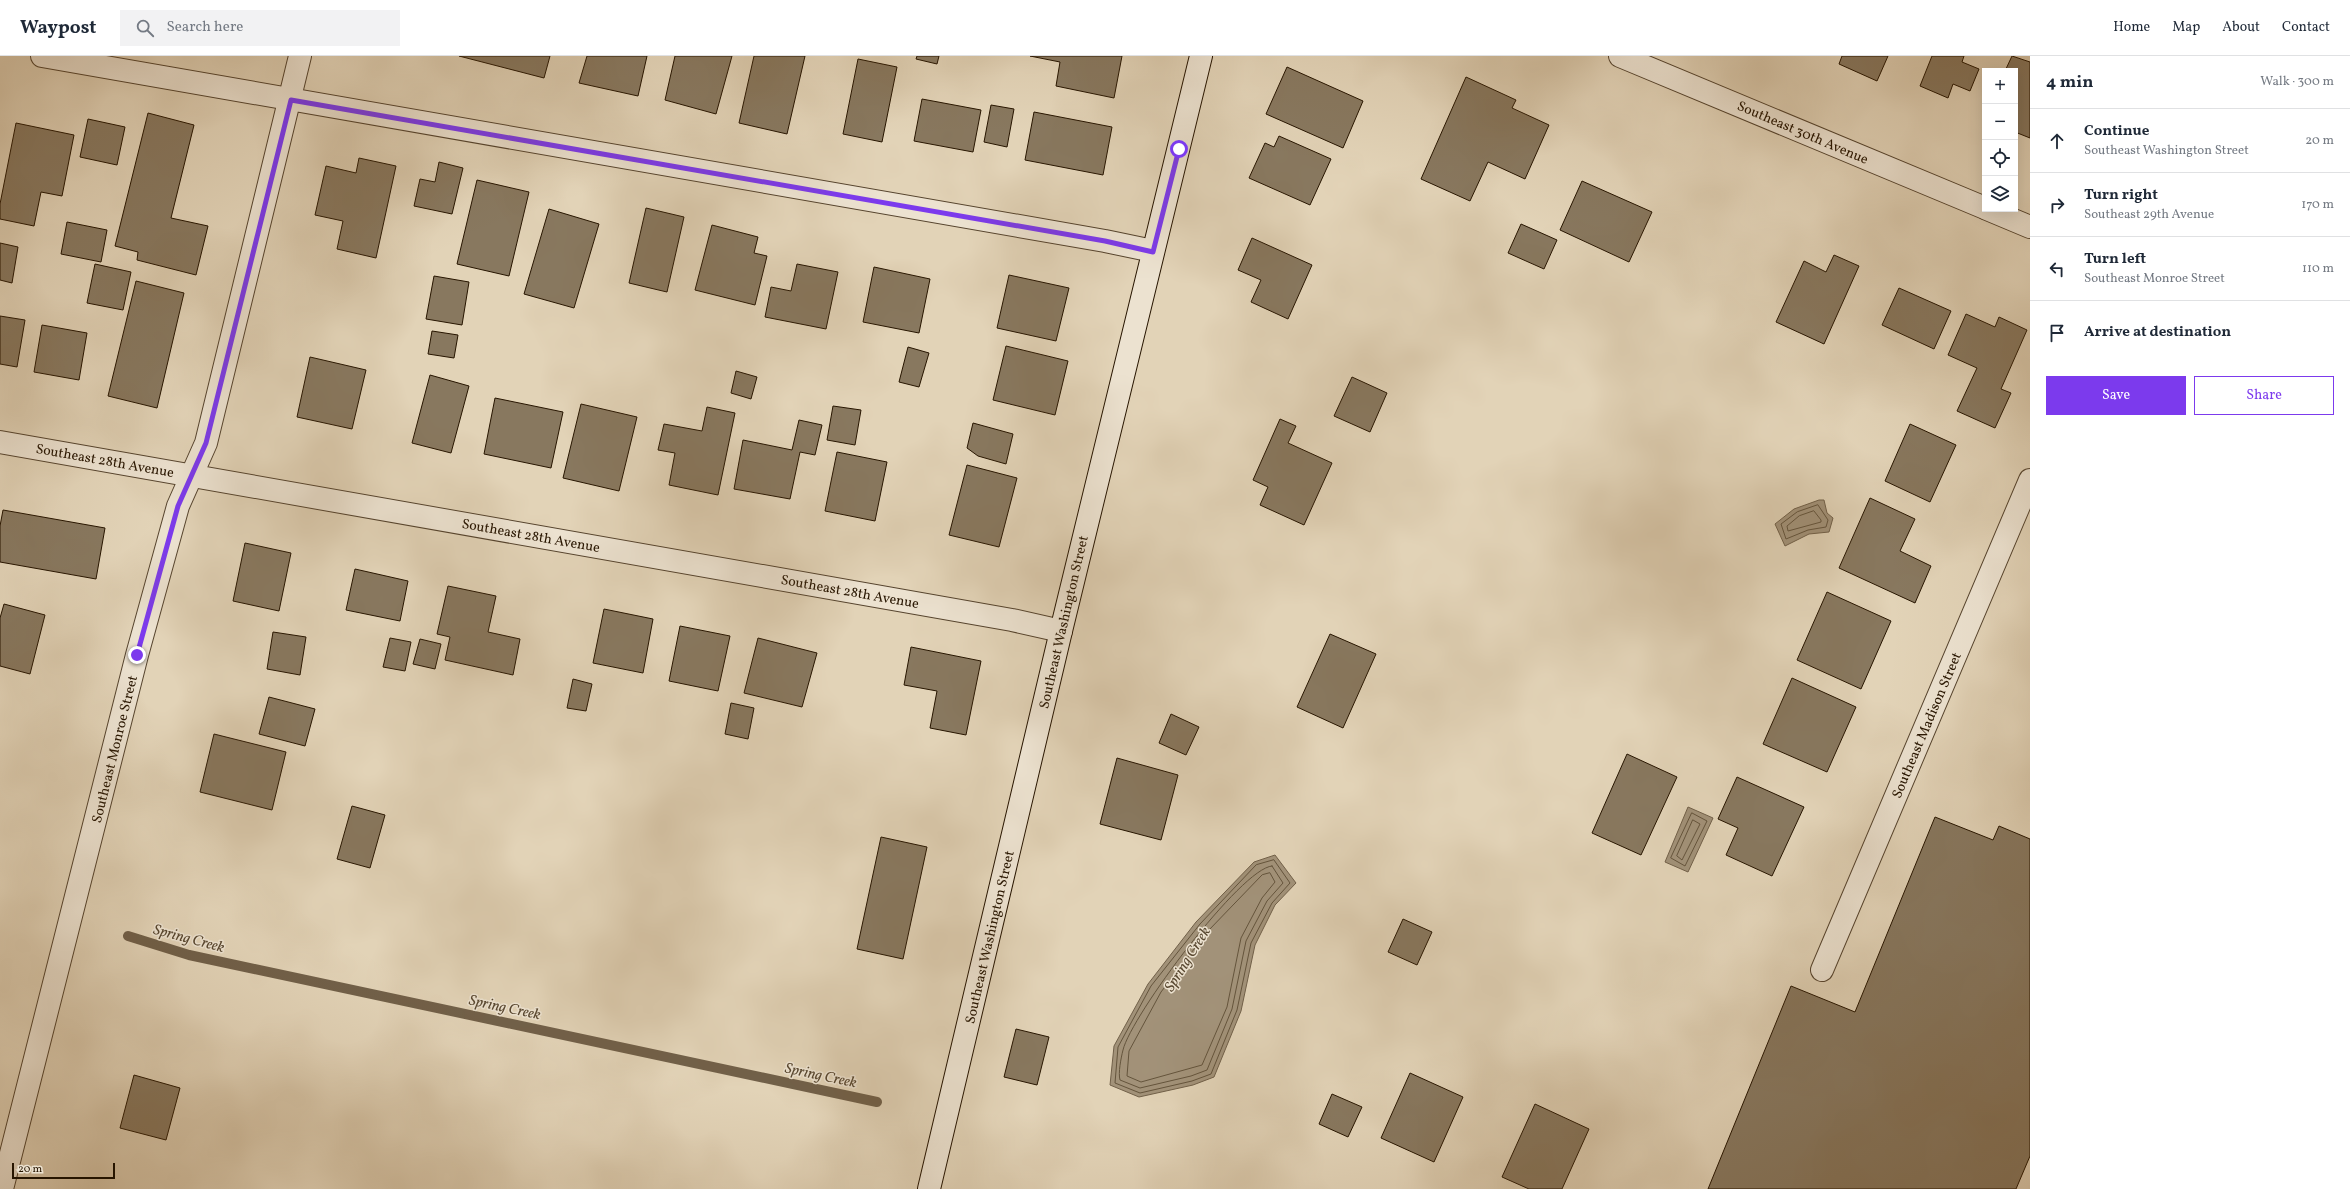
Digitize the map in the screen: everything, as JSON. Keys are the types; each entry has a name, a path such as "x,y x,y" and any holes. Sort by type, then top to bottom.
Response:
{"street":[{"path":"42,56 1097,240 1153,252"},
{"name":"Southeast Monroe Street","path":"2,1189 137,655 178,506 206,443 291,100 300,56"},
{"name":"Southeast Washington Street","path":"929,1189 1061,631 1201,56"},
{"name":"Southeast 30th Avenue","path":"1620,56 1982,206"},
{"name":"Southeast 30th Avenue","path":"1995,212 2030,227"},
{"name":"Southeast 28th Avenue","path":"0,442 997,617 1061,631"},
{"name":"Southeast Madison Street","path":"1822,970 2030,480"}],"water":[{"path":"1819,500 1824,500 1827,513 1833,518 1829,532 1809,534 1785,546 1775,524 1794,509"},
{"path":"1688,807 1713,818 1688,872 1665,862"},
{"path":"1275,855 1296,883 1275,905 1255,945 1241,1011 1214,1077 1193,1085 1139,1097 1110,1085 1114,1046 1148,984 1196,922 1254,862"}],"building":[{"path":"459,56 550,56 544,78"},
{"path":"587,56 647,56 638,96 579,83"},
{"path":"675,56 732,56 716,114 665,100"},
{"path":"754,56 805,56 787,134 739,123"},
{"path":"917,56 939,56 937,64 916,59"},
{"path":"1030,56 1122,56 1114,98 1056,86 1060,62"},
{"path":"1842,56 1888,56 1877,81 1839,64"},
{"path":"1932,56 1964,56 1962,62 1979,69 1970,91 1953,84 1948,98 1920,86"},
{"path":"2012,56 2030,62 2030,138 2018,133 2018,68 2006,68"},
{"path":"858,59 897,67 882,142 843,134"},
{"path":"1287,67 1363,101 1343,148 1266,114"},
{"path":"1466,77 1516,100 1512,108 1549,125 1525,179 1488,162 1470,201 1421,179"},
{"path":"922,99 981,110 973,152 914,141"},
{"path":"991,105 1014,109 1007,147 984,142"},
{"path":"1034,112 1112,127 1103,175 1025,160"},
{"path":"148,113 194,125 171,218 208,226 196,275 137,260 138,252 115,246"},
{"path":"88,119 125,127 117,165 80,157"},
{"path":"16,123 74,135 62,196 41,192 34,226 0,219 0,204"},
{"path":"1279,136 1331,159 1310,205 1249,178 1265,143 1274,147"},
{"path":"359,158 396,166 376,258 337,249 343,221 315,215 326,166 356,173"},
{"path":"439,162 463,168 452,214 414,206 420,179 435,182"},
{"path":"477,180 529,192 509,276 457,264"},
{"path":"1582,181 1652,212 1629,262 1560,230"},
{"path":"646,208 684,217 667,292 629,283"},
{"path":"549,209 599,224 574,308 524,294"},
{"path":"67,222 107,230 101,262 61,254"},
{"path":"1521,224 1557,240 1544,269 1508,253"},
{"path":"712,225 758,237 754,253 767,256 755,305 695,290"},
{"path":"1252,238 1312,265 1288,319 1251,302 1261,280 1238,270"},
{"path":"0,243 18,247 12,283 0,280"},
{"path":"1834,255 1859,266 1824,344 1776,322 1804,261 1826,272"},
{"path":"95,264 131,272 123,310 87,303"},
{"path":"797,264 838,272 826,329 765,317 771,287 791,291"},
{"path":"874,267 930,279 919,333 863,322"},
{"path":"1009,275 1069,288 1056,341 997,328"},
{"path":"434,276 469,282 462,325 426,319"},
{"path":"136,281 184,293 157,408 108,396"},
{"path":"1899,288 1951,311 1934,349 1882,325"},
{"path":"1966,314 1995,327 1999,317 2027,330 2001,389 2011,393 1995,428 1957,411 1977,368 1948,355"},
{"path":"0,316 25,320 17,367 0,364"},
{"path":"42,325 87,333 79,380 34,372"},
{"path":"432,331 458,335 454,358 428,354"},
{"path":"1006,346 1068,361 1055,415 993,400"},
{"path":"908,347 929,353 919,387 899,382"},
{"path":"310,357 366,370 352,429 297,417"},
{"path":"736,371 757,377 751,399 731,393"},
{"path":"430,375 469,386 451,453 412,443"},
{"path":"1352,377 1387,393 1370,432 1334,416"},
{"path":"495,398 563,412 551,468 484,454"},
{"path":"581,404 637,417 619,491 563,478"},
{"path":"833,406 861,410 855,445 827,440"},
{"path":"707,407 735,413 718,495 669,485 675,453 658,450 664,424 702,431"},
{"path":"1280,419 1296,426 1288,443 1332,463 1304,525 1260,505 1268,487 1253,480"},
{"path":"799,420 822,425 815,455 800,452 790,499 734,489 743,440 792,450"},
{"path":"973,423 1013,434 1006,464 978,456 967,448"},
{"path":"1910,424 1956,445 1930,502 1885,481"},
{"path":"837,452 887,462 875,521 825,511"},
{"path":"967,465 1017,478 999,547 949,535"},
{"path":"1870,498 1915,519 1900,551 1931,566 1915,603 1839,568"},
{"path":"3,510 105,528 96,579 0,562 0,526"},
{"path":"245,543 291,553 279,611 233,601"},
{"path":"355,569 408,581 400,621 346,610"},
{"path":"448,586 496,596 488,632 520,639 513,675 445,660 450,637 437,634"},
{"path":"1827,592 1891,621 1861,689 1797,660"},
{"path":"4,604 45,615 30,674 0,666 0,618"},
{"path":"604,609 653,619 643,673 593,663"},
{"path":"680,626 730,636 718,691 669,681"},
{"path":"273,632 306,637 300,675 267,669"},
{"path":"1330,634 1376,654 1343,728 1297,707"},
{"path":"390,638 411,642 405,671 383,667"},
{"path":"758,638 817,653 802,707 744,693"},
{"path":"420,639 441,644 435,669 413,664"},
{"path":"911,647 981,661 966,735 930,728 937,691 904,685"},
{"path":"1792,678 1856,707 1827,772 1763,744"},
{"path":"573,679 592,684 586,711 567,708"},
{"path":"269,697 315,709 305,746 259,734"},
{"path":"731,703 754,708 748,739 725,734"},
{"path":"1171,714 1199,727 1186,755 1159,743"},
{"path":"214,734 286,752 272,810 200,792"},
{"path":"1627,754 1677,777 1641,855 1592,833"},
{"path":"1117,758 1178,775 1161,840 1100,824"},
{"path":"1737,777 1804,807 1772,876 1726,855 1738,828 1718,819"},
{"path":"352,806 385,815 370,868 337,859"},
{"path":"1935,817 1993,840 1999,826 2030,839 2030,1156 2016,1189 1708,1189 1791,986 1855,1012"},
{"path":"881,837 927,847 903,959 857,949"},
{"path":"1403,919 1432,932 1417,965 1388,952"},
{"path":"1016,1029 1049,1037 1037,1085 1004,1077"},
{"path":"1410,1073 1463,1097 1434,1162 1381,1138"},
{"path":"134,1075 180,1088 166,1140 120,1128"},
{"path":"1332,1094 1362,1107 1348,1137 1319,1124"},
{"path":"1535,1104 1589,1129 1562,1189 1529,1189 1502,1177"}],"waterway":[{"name":"Spring Creek","path":"128,936 189,955 877,1102"}],"route":[{"path":"137,655 178,506 206,443 291,100 1105,241 1153,252 1179,149"}]}
